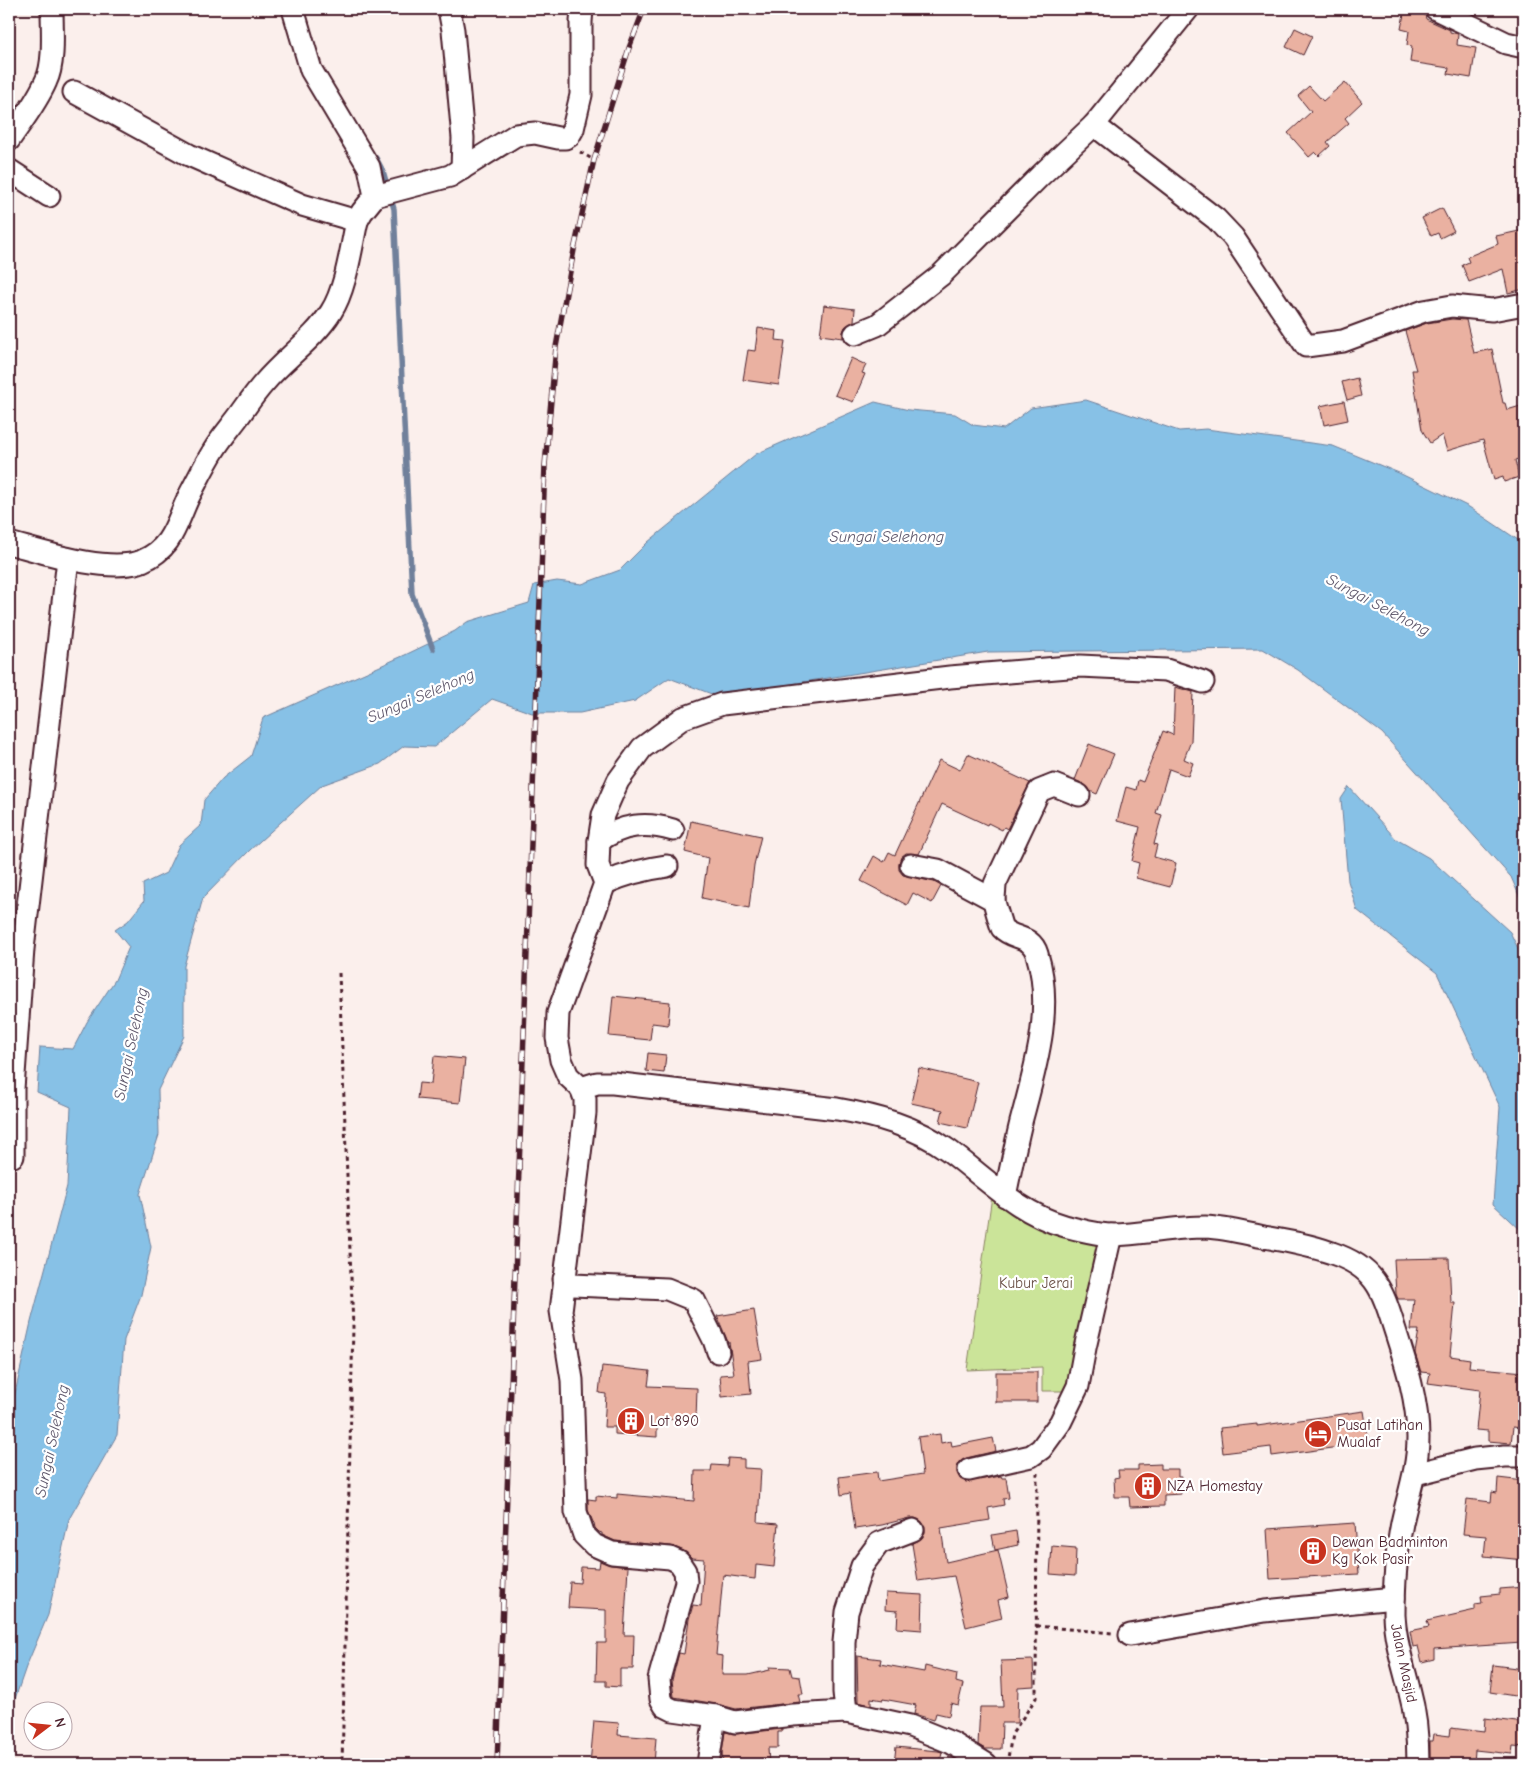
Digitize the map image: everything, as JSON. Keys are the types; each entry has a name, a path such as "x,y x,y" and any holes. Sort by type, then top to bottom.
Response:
{"street":[{"path":"9,140 47,80 52,51 52,9"},
{"path":"293,9 311,70 384,194"},
{"path":"449,9 454,30 463,138 462,169"},
{"path":"9,543 68,558 108,565 127,565 142,561 157,552 170,540 188,498 214,449 263,383 320,326 332,311 341,292 357,221 362,212 384,194 450,176 516,135 535,133 558,138 569,136 573,129 581,95 582,9"},
{"path":"855,334 877,325 941,275 1094,125 1188,9"},
{"path":"1436,9 1506,43 1524,47"},
{"path":"74,92 189,155 302,205 357,221"},
{"path":"1094,125 1216,219 1233,237 1306,346 1343,341 1424,311 1452,306 1492,310 1524,304"},
{"path":"9,170 49,196"},
{"path":"13,1156 13,1089 23,949 68,558"},
{"path":"986,1764 952,1743 910,1726 846,1712 793,1715 734,1722 715,1716 673,1710 665,1706 661,1699 659,1679 686,1582 685,1571 679,1562 670,1558 612,1552 602,1549 588,1540 576,1512 572,1380 561,1311 585,1113 585,1099 581,1088 568,1076 561,1060 557,1038 558,1013 605,883 598,865 603,814 618,781 642,748 683,718 722,704 950,676 1080,666 1166,670 1203,682"},
{"path":"1005,1196 1030,1088 1044,1010 1037,953 1032,944 1003,929 999,922 994,900 996,884 1040,791 1054,784 1079,794"},
{"path":"599,841 611,832 635,825 658,826 673,830"},
{"path":"911,865 938,870 994,900"},
{"path":"605,883 640,870 667,866"},
{"name":"Jalan Masjid","path":"581,1088 597,1083 613,1082 871,1115 898,1123 924,1135 948,1150 1005,1196 1032,1214 1064,1226 1111,1235 1181,1228 1224,1229 1311,1246 1334,1253 1354,1262 1369,1272 1387,1304 1412,1386 1416,1411 1418,1440 1415,1474 1402,1525 1394,1598 1396,1639 1415,1716 1418,1764"},
{"path":"969,1470 1018,1460 1037,1453 1060,1423 1078,1386 1111,1235"},
{"path":"564,1280 573,1286 667,1289 694,1300 718,1352"},
{"path":"1415,1474 1467,1461 1505,1456 1524,1456"},
{"path":"846,1712 844,1642 847,1612 862,1566 879,1544 913,1530"},
{"path":"1130,1635 1264,1611 1394,1598"},
{"path":"708,1764 715,1716"}],"path":[{"path":"339,973 353,1327 342,1764"},
{"path":"1006,1764 1012,1734 1036,1698 1037,1453"},
{"path":"1036,1626 1130,1635"}],"green space":[{"name":"Kubur Jerai","path":"992,1196 1102,1240 1071,1391 1042,1391 1042,1367 967,1370"}],"water":[{"name":"Sungai Selehong","path":"1086,400 1179,431 1206,429 1333,446 1399,473 1469,507 1524,544 1524,907 1511,877 1382,733 1298,670 1263,649 988,652 717,696 669,678 635,701 580,713 532,713 492,699 434,747 404,746 380,764 322,785 250,850 203,898 184,966 184,1036 158,1090 159,1135 140,1194 151,1247 141,1295 124,1340 117,1435 69,1519 48,1615 26,1667 9,1716 9,1605 11,1602 9,1599 9,1420 31,1322 67,1186 71,1107 37,1092 40,1047 73,1049 87,1022 115,980 129,947 115,930 128,921 144,901 143,884 166,873 179,845 201,825 204,800 223,778 251,756 263,718 405,655 455,631 467,622 529,603 534,585 557,581 582,584 620,570 648,542 756,454 875,402 909,410 955,414 973,425 1004,429 1031,408"},
{"path":"1349,787 1396,839 1429,858 1510,932 1524,961 1524,1233 1493,1204 1500,1107 1437,973 1357,910 1348,881 1341,799"}],"building":[{"path":"1405,9 1424,11 1426,19 1450,30 1450,32 1458,34 1457,45 1476,48 1471,78 1448,74 1449,68 1410,62 1412,46 1407,45 1409,31 1401,29"},
{"path":"1295,28 1312,36 1303,55 1286,47"},
{"path":"1345,82 1362,102 1345,118 1349,123 1327,142 1330,146 1319,156 1315,152 1309,157 1288,133 1311,112 1298,96 1309,86 1323,101"},
{"path":"1442,208 1454,231 1440,238 1438,233 1431,236 1422,218"},
{"path":"1524,230 1524,289 1508,293 1503,269 1469,282 1462,265 1469,262 1467,257 1498,244 1496,236"},
{"path":"824,305 855,309 854,321 845,327 843,338 820,335"},
{"path":"1452,319 1466,320 1474,353 1492,349 1503,403 1505,403 1507,410 1524,405 1524,457 1515,460 1519,477 1504,482 1503,477 1494,480 1483,440 1447,451 1442,435 1430,443 1422,430 1412,370 1416,370 1405,331 1427,323"},
{"path":"758,328 777,331 776,340 785,341 779,385 743,380 748,350 755,351"},
{"path":"851,358 866,365 862,373 865,374 853,402 835,395"},
{"path":"1357,378 1361,396 1347,400 1342,382"},
{"path":"1344,401 1348,420 1324,425 1320,406"},
{"path":"1175,687 1193,692 1191,741 1184,759 1193,763 1188,776 1169,769 1156,813 1162,815 1154,844 1157,845 1154,857 1176,863 1170,887 1136,878 1139,863 1132,861 1140,827 1117,821 1126,787 1136,790 1138,780 1143,782 1163,731 1173,735"},
{"path":"1089,744 1114,754 1097,794 1075,780"},
{"path":"968,754 1030,783 1007,829 1004,827 1002,830 988,823 987,825 942,804 919,854 906,853 901,857 899,863 899,870 903,875 934,882 941,886 932,903 913,893 907,905 861,881 874,856 884,862 889,852 895,855 939,760 960,770"},
{"path":"691,821 761,836 754,865 749,908 702,898 708,858 685,852"},
{"path":"613,996 670,1002 668,1025 652,1023 650,1040 609,1036"},
{"path":"648,1053 666,1055 664,1073 646,1071"},
{"path":"434,1056 465,1059 460,1103 417,1099 419,1083 431,1084"},
{"path":"919,1068 978,1082 967,1128 940,1122 943,1110 911,1103"},
{"path":"1449,1258 1451,1303 1455,1303 1450,1356 1470,1359 1469,1367 1524,1372 1522,1428 1513,1427 1511,1443 1488,1441 1488,1431 1476,1430 1480,1390 1428,1383 1430,1373 1421,1372 1415,1353 1419,1330 1411,1330 1414,1299 1398,1299 1394,1259"},
{"path":"754,1310 762,1359 748,1361 751,1394 722,1397 720,1375 734,1374 729,1342 717,1316"},
{"path":"602,1366 650,1371 648,1386 697,1388 696,1420 657,1419 657,1437 615,1434 615,1427 604,1427 606,1394 599,1393"},
{"path":"996,1372 1037,1372 1037,1402 996,1402"},
{"name":"Pusat Latihan Mualaf","path":"1364,1411 1369,1443 1272,1456 1271,1447 1223,1453 1220,1428 1257,1424 1257,1426"},
{"path":"940,1434 941,1443 951,1441 952,1446 993,1438 996,1451 966,1458 957,1467 957,1473 960,1479 966,1482 1001,1476 1006,1478 1009,1498 1003,1499 1004,1505 988,1508 990,1520 941,1528 946,1562 998,1550 1009,1597 998,1600 1002,1618 966,1627 954,1576 918,1581 912,1544 922,1538 925,1532 925,1526 921,1521 909,1518 855,1529 850,1493 841,1495 839,1477 877,1472 878,1481 923,1474 918,1437"},
{"path":"728,1458 744,1459 744,1468 761,1469 758,1522 778,1524 774,1567 756,1565 755,1579 723,1575 716,1655 723,1656 722,1675 748,1675 770,1670 769,1667 790,1668 792,1676 800,1677 803,1694 798,1694 800,1702 736,1709 674,1697 672,1680 679,1653 684,1654 693,1605 701,1606 704,1559 692,1558 684,1551 671,1546 615,1541 602,1535 595,1528 588,1510 588,1499 596,1500 596,1496 617,1498 617,1494 694,1501 695,1471 711,1471 712,1465 727,1466"},
{"name":"NZA Homestay","path":"1161,1464 1161,1469 1178,1469 1178,1477 1181,1477 1181,1494 1164,1495 1164,1506 1130,1507 1129,1497 1115,1497 1114,1478 1119,1477 1118,1470 1138,1470 1138,1465"},
{"path":"1498,1478 1524,1481 1524,1560 1484,1556 1486,1536 1463,1534 1467,1499 1491,1502 1492,1492 1497,1493"},
{"name":"Dewan Badminton Kg Kok Pasir","path":"1355,1523 1359,1574 1270,1579 1267,1529"},
{"path":"1016,1531 1018,1545 995,1550 992,1535"},
{"path":"1052,1546 1076,1548 1075,1576 1050,1574"},
{"path":"600,1561 611,1565 628,1567 624,1635 634,1635 633,1669 620,1669 620,1687 606,1686 606,1681 596,1681 597,1643 606,1643 606,1610 568,1608 570,1582 580,1583 581,1567 599,1568"},
{"path":"1524,1587 1524,1608 1520,1609 1522,1643 1434,1649 1434,1659 1422,1662 1418,1646 1413,1647 1410,1631 1429,1627 1427,1621 1475,1610 1475,1604 1482,1603 1481,1596 1500,1594 1500,1589"},
{"path":"886,1593 923,1595 922,1630 897,1628 898,1611 885,1610"},
{"path":"857,1656 881,1659 880,1664 924,1672 925,1666 957,1674 956,1682 963,1684 958,1705 951,1703 949,1716 936,1713 934,1720 914,1714 916,1705 871,1698 871,1705 858,1702"},
{"path":"1033,1660 1034,1686 1018,1687 1017,1723 1002,1723 1001,1749 985,1749 978,1745 980,1707 1003,1707 1001,1661"},
{"path":"1493,1665 1524,1669 1521,1697 1490,1692"},
{"path":"1485,1718 1524,1723 1524,1747 1513,1746 1512,1754 1475,1750 1474,1764 1430,1761 1430,1741 1433,1741 1434,1734 1450,1736 1451,1728 1484,1732"},
{"path":"594,1721 619,1723 618,1735 656,1738 654,1764 590,1764"},
{"path":"782,1729 782,1732 778,1732 778,1748 768,1748 769,1764 723,1764 722,1752 725,1732 736,1734"},
{"path":"896,1747 942,1752 940,1764 894,1764"}],"waterway":[{"path":"376,158 383,171 394,209 412,594 433,649"}],"railway":[{"path":"497,1764 545,465 556,347 574,250 594,160 629,48 644,9"}],"place":[{"name":"Lot 890","path":"631,1421"},
{"name":"Pusat Latihan Mualaf","path":"1318,1434"},
{"name":"NZA Homestay","path":"1148,1486"},
{"name":"Dewan Badminton Kg Kok Pasir","path":"1313,1551"}]}
